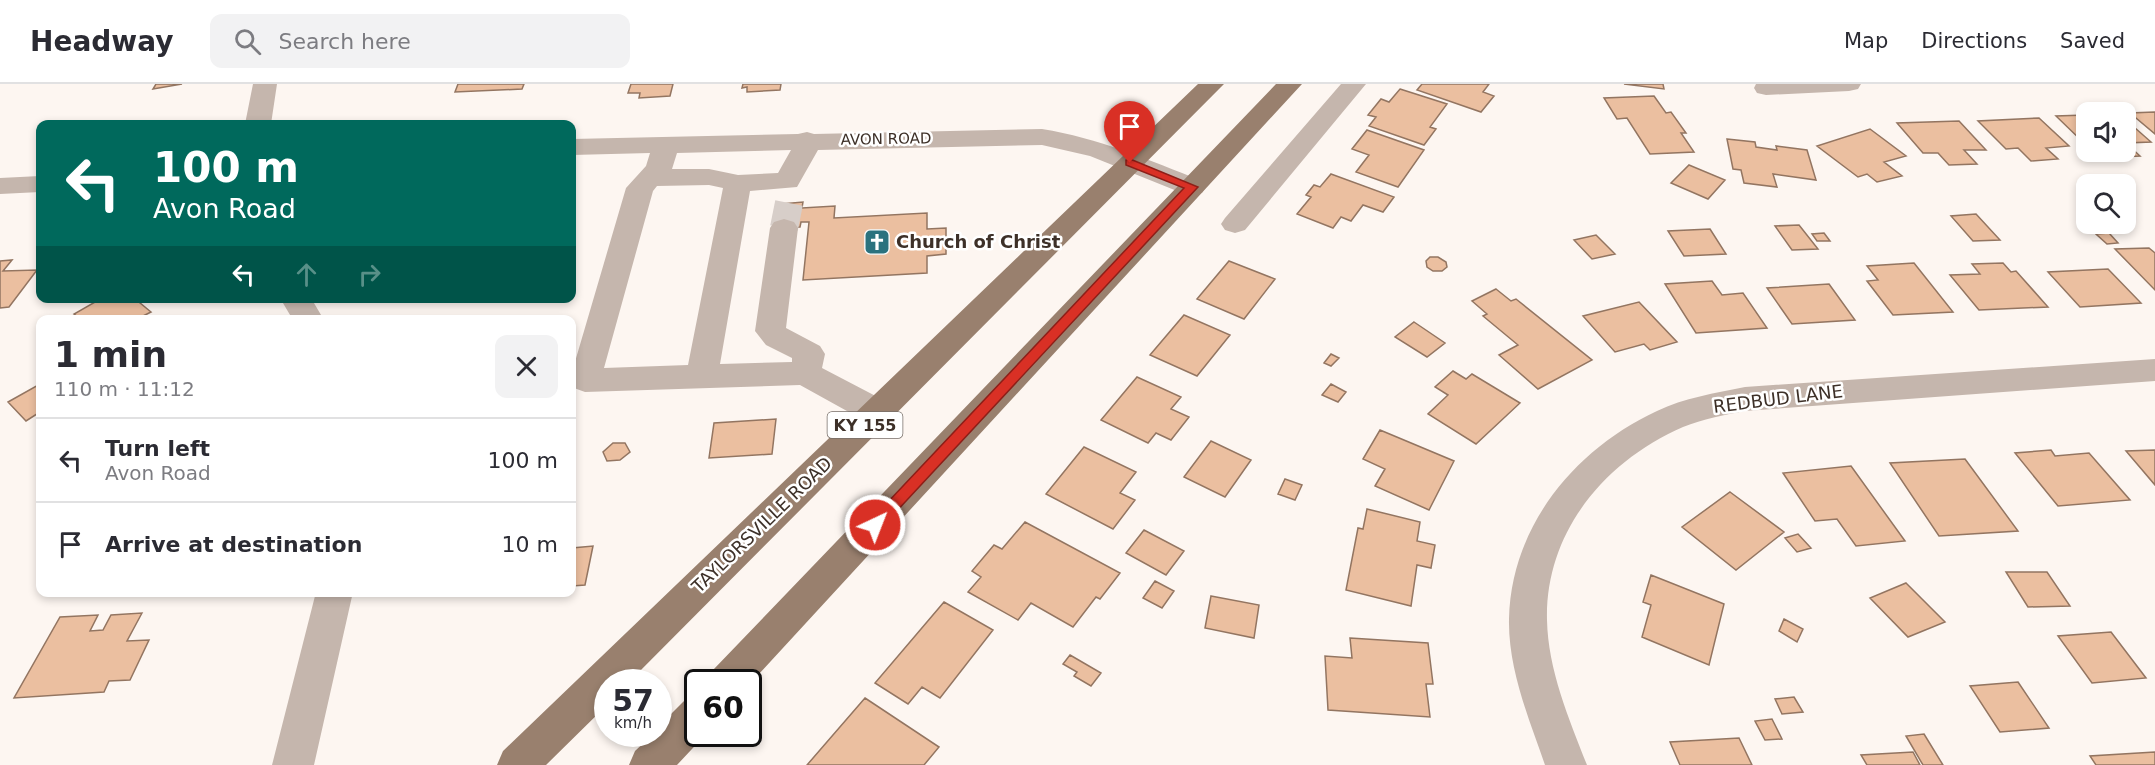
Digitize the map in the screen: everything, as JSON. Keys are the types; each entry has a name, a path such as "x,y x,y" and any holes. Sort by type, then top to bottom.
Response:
{"main road":[{"name":"TAYLORSVILLE ROAD","path":"518,765 1212,84"},
{"path":"739,669 1290,84"},
{"path":"650,765 684,729"}],"street":[{"path":"259,120 265,84"},
{"path":"1234,224 1354,84"},
{"path":"1766,88 1849,84"},
{"name":"AVON ROAD","path":"576,147 1042,136 1066,139 1192,187"},
{"path":"805,373 808,354 797,345 774,336 770,332 787,204 807,140"},
{"path":"666,144 659,169 640,188 585,380 805,373 878,412"},
{"path":"650,178 709,177 738,183 787,204"},
{"path":"702,376 738,183"},
{"path":"0,186 36,184"},
{"name":"REDBUD LANE","path":"1566,765 1544,705 1531,652 1528,619 1531,580 1541,544 1557,512 1579,482 1606,456 1638,435 1670,419 1706,407 1745,399 2155,370"},
{"path":"293,765 334,597"}],"building":[{"path":"156,84 182,84 153,89"},
{"path":"458,84 524,84 522,89 455,92"},
{"path":"631,84 673,84 670,96 639,98 640,93 628,93"},
{"path":"743,84 781,84 780,90 747,92 747,87 742,88"},
{"path":"1422,84 1489,84 1483,92 1494,96 1481,112 1417,90"},
{"path":"1624,84 1663,84 1664,89"},
{"path":"1400,89 1447,104 1430,127 1436,129 1424,145 1369,126 1376,117 1368,115 1381,99 1389,102"},
{"path":"1654,96 1666,113 1671,112 1686,133 1681,133 1694,152 1650,154 1627,118 1617,119 1604,98"},
{"path":"2155,112 2155,134 2136,118 2136,113"},
{"path":"2076,115 2076,135 2056,116"},
{"path":"2039,118 2069,146 2046,148 2058,159 2031,161 2018,148 2006,149 1978,121"},
{"path":"1959,121 1986,150 1964,150 1977,164 1949,165 1938,153 1923,153 1897,123"},
{"path":"1870,129 1906,156 1884,162 1902,176 1877,182 1867,174 1858,177 1817,146"},
{"path":"2136,129 2151,142 2136,143"},
{"path":"1367,130 1424,150 1398,187 1356,172 1369,155 1352,149"},
{"path":"1727,139 1755,142 1756,147 1777,150 1776,146 1807,150 1816,180 1773,174 1777,187 1744,183 1741,170 1733,169"},
{"path":"1689,165 1725,180 1708,199 1671,183"},
{"path":"1331,174 1394,197 1383,212 1363,205 1351,221 1341,217 1333,228 1297,214 1311,197 1306,195 1314,185 1320,187"},
{"name":"Church of Christ","path":"803,202 802,208 835,206 834,218 927,213 927,229 946,228 946,254 927,256 927,273 803,280 809,222 801,222 800,227 779,228 781,204"},
{"path":"1976,214 2000,240 1973,241 1951,216"},
{"path":"1799,225 1818,249 1792,250 1775,226"},
{"path":"1710,229 1726,254 1684,256 1668,231"},
{"path":"1824,233 1830,241 1817,241 1812,234"},
{"path":"2096,234 2110,234 2118,243 2107,244"},
{"path":"1596,235 1615,254 1592,259 1574,240"},
{"path":"2149,248 2155,253 2155,290 2115,249"},
{"path":"1430,257 1438,257 1446,262 1447,267 1442,271 1433,271 1427,267 1426,261"},
{"path":"12,260 3,271 36,271 9,307 0,308 0,261"},
{"path":"1229,261 1275,279 1244,319 1197,299"},
{"path":"1914,263 1953,312 1893,315 1867,281 1878,280 1867,266"},
{"path":"2003,263 2011,272 2016,271 2048,307 1979,310 1950,275 1980,274 1972,264"},
{"path":"2108,269 2141,303 2080,307 2048,272"},
{"path":"1712,281 1722,295 1743,293 1767,328 1696,333 1665,284"},
{"path":"1829,284 1855,320 1792,324 1767,288"},
{"path":"1496,289 1511,301 1516,299 1592,360 1538,389 1499,355 1518,345 1483,316 1487,314 1472,301"},
{"path":"1639,302 1677,342 1650,350 1644,344 1615,352 1583,316"},
{"path":"93,303 140,303 151,312 145,315 74,314"},
{"path":"1184,315 1230,335 1197,376 1150,355"},
{"path":"1414,322 1445,343 1427,357 1395,337"},
{"path":"1331,354 1339,358 1331,366 1324,363"},
{"path":"1453,371 1466,379 1472,374 1520,403 1476,444 1428,414 1448,395 1435,387"},
{"path":"1137,377 1181,397 1171,409 1189,417 1171,440 1156,433 1148,443 1101,420"},
{"path":"1331,384 1346,392 1338,402 1322,395"},
{"path":"36,386 36,415 26,421 8,402"},
{"path":"776,419 772,454 709,458 714,423"},
{"path":"1380,430 1454,461 1429,510 1375,486 1385,469 1363,459"},
{"path":"1211,441 1251,460 1225,497 1184,477"},
{"path":"613,443 625,443 630,452 620,460 607,461 603,452"},
{"path":"1084,447 1136,472 1120,493 1135,500 1113,529 1046,494"},
{"path":"2051,450 2055,456 2089,453 2130,500 2058,506 2015,453"},
{"path":"2155,450 2155,485 2126,451"},
{"path":"1965,459 2018,531 1939,536 1890,463"},
{"path":"1851,466 1905,541 1856,546 1837,519 1815,521 1783,473"},
{"path":"1285,479 1302,485 1295,500 1278,494"},
{"path":"1730,492 1784,532 1736,570 1682,527"},
{"path":"1367,509 1420,522 1417,541 1435,545 1431,568 1417,565 1411,606 1346,590 1358,528 1363,529"},
{"path":"1025,522 1120,573 1100,599 1096,597 1073,627 1031,603 1018,620 968,592 981,577 972,571 994,545 1002,549"},
{"path":"1144,530 1184,551 1166,575 1126,553"},
{"path":"1798,534 1811,548 1797,552 1785,538"},
{"path":"593,546 585,585 576,586 576,548"},
{"path":"2006,572 2047,572 2070,606 2028,607"},
{"path":"1651,575 1724,604 1709,665 1642,637 1651,605 1643,602"},
{"path":"1155,581 1174,591 1162,608 1143,598"},
{"path":"1906,583 1945,622 1908,637 1870,598"},
{"path":"1211,596 1259,605 1254,638 1205,628"},
{"path":"944,602 993,630 940,698 922,687 908,704 875,683"},
{"path":"142,613 127,641 149,640 130,680 109,681 104,692 14,698 60,617 98,615 90,631 103,630 111,615"},
{"path":"1784,619 1803,629 1797,642 1779,631"},
{"path":"2111,632 2146,678 2092,683 2058,636"},
{"path":"1350,638 1428,643 1433,684 1426,684 1430,717 1328,710 1325,656 1352,658"},
{"path":"1070,655 1101,673 1091,686 1074,676 1077,672 1063,664"},
{"path":"2018,682 2049,728 2000,732 1970,686"},
{"path":"1794,697 1803,712 1782,714 1775,699"},
{"path":"865,698 939,747 924,765 807,765"},
{"path":"1772,719 1782,739 1765,740 1755,721"},
{"path":"1924,734 1943,765 1923,765 1906,736"},
{"path":"1739,738 1752,765 1680,765 1670,742"},
{"path":"1913,752 1920,765 1867,765 1861,755"},
{"path":"2155,752 2155,765 2096,765 2090,756"}],"tunnel":[{"path":"784,228 789,203"}],"place":[{"name":"Church of Christ","path":"877,242"}],"route":[{"path":"875,525 1192,187 1130,163"}]}
